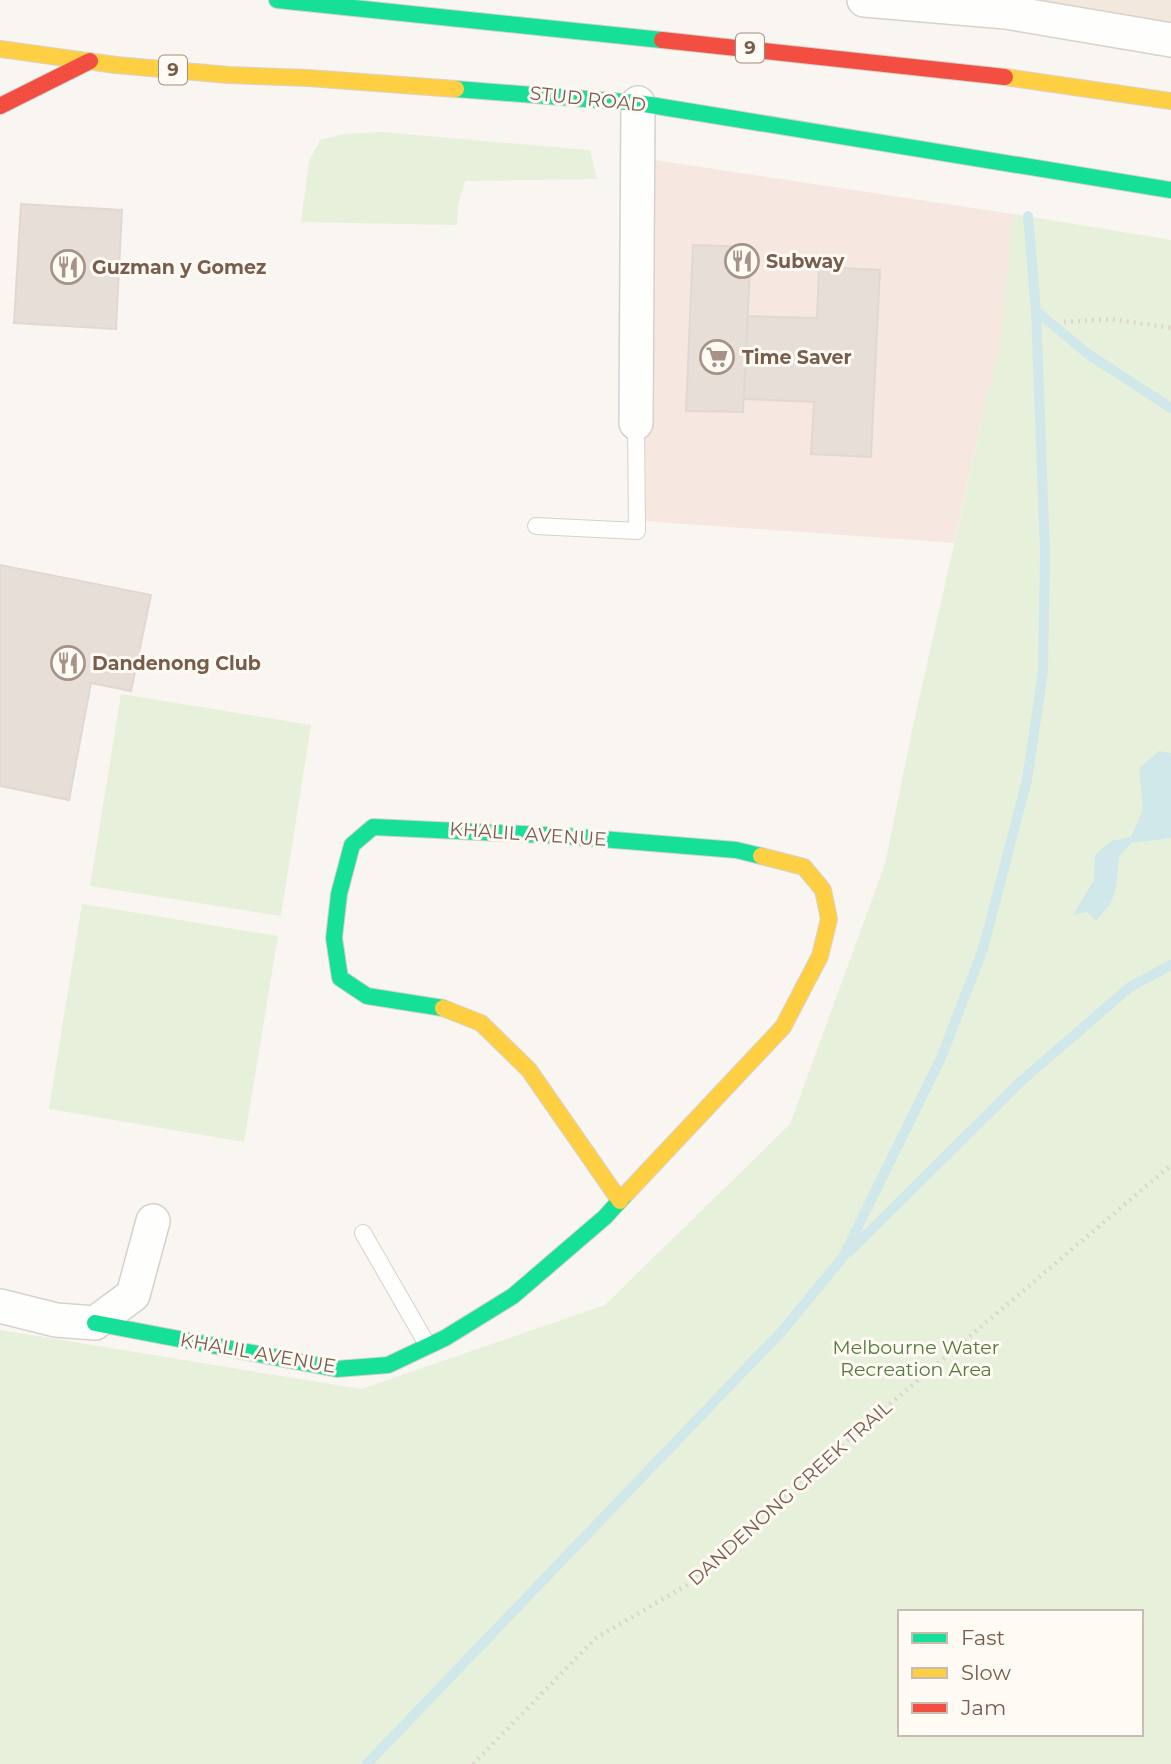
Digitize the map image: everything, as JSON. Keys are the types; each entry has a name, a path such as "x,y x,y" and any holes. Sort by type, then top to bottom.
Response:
{"main road":[{"name":"9","path":"277,0 421,18 723,45 1080,85 1171,101"},
{"name":"STUD ROAD","path":"0,49 229,75 308,78 638,103 1171,190"},
{"path":"0,106 90,61"},
{"name":"KHALIL AVENUE","path":"95,1323 337,1369 388,1365 428,1346 513,1296 620,1201 783,1027 820,956 829,919 823,890 804,867 736,850 565,836 373,827 352,845 339,894 334,938 340,978 367,996 438,1006 481,1023 528,1070 620,1201"}],"street":[{"path":"864,0 1006,12 1171,40"},
{"path":"636,423 638,103"},
{"path":"95,1323 133,1295 153,1221"},
{"name":"KHALIL AVENUE","path":"0,1306 56,1320 95,1323"}],"lane":[{"path":"536,526 637,531 636,423"},
{"path":"363,1233 428,1346"}],"path":[{"path":"1064,322 1112,319 1171,328"},
{"name":"DANDENONG CREEK TRAIL","path":"473,1764 596,1638 687,1585 795,1485 1171,1166"}],"shaded area":[{"path":"1001,0 1171,0 1171,25"},
{"path":"628,156 1013,214 1000,341 954,543 630,520"}],"green space":[{"path":"380,132 590,150 597,179 465,181 458,205 457,225 301,222 309,161 320,140 344,134"},
{"name":"Melbourne Water Recreation Area","path":"1013,214 1171,240 1171,1764 0,1764 0,1330 361,1389 605,1305 790,1124 885,864 913,726 1000,341"},
{"path":"121,694 311,725 281,916 90,886"},
{"path":"82,904 278,936 244,1142 49,1109"}],"water":[{"path":"1159,751 1171,753 1171,838 1131,843 1119,857 1116,887 1111,903 1096,921 1087,912 1073,915 1094,880 1095,855 1111,841 1131,837 1143,809 1139,768"}],"building":[{"name":"Guzman y Gomez","path":"21,204 122,210 116,329 14,323"},
{"name":"Time Saver","path":"693,245 751,247 743,412 686,411"},
{"path":"819,267 880,270 871,457 811,454 814,402 744,399 748,316 817,318"},
{"name":"Dandenong Club","path":"0,565 151,595 131,691 91,683 69,800 0,786"}],"waterway":[{"path":"367,1764 783,1330 843,1257 941,1058 983,949 1027,780 1043,672 1045,552 1036,311 1028,216"},
{"path":"1036,311 1088,354 1171,408"},
{"path":"849,1252 1019,1083 1130,987 1171,965"}],"traffic: fast":[{"path":"277,0 662,40"},
{"path":"456,89 638,103 1171,190"},
{"path":"443,1008 367,996 340,978 334,938 339,894 352,845 373,827 565,836 736,850 761,856"},
{"path":"95,1323 337,1369 388,1365 445,1338 513,1296 605,1217 625,1195"}],"traffic: slow":[{"path":"0,49 116,65 229,75 456,89"},
{"path":"1005,77 1171,101"},
{"path":"625,1195 783,1027 820,956 829,919 823,890 804,867 761,856"},
{"path":"443,1008 481,1023 529,1070 620,1201"}],"traffic: jam":[{"path":"662,40 1005,77"},
{"path":"0,106 90,61"}],"place":[{"name":"Subway","path":"742,261"},
{"name":"Guzman y Gomez","path":"68,267"},
{"name":"Time Saver","path":"717,357"},
{"name":"Dandenong Club","path":"68,663"}]}
